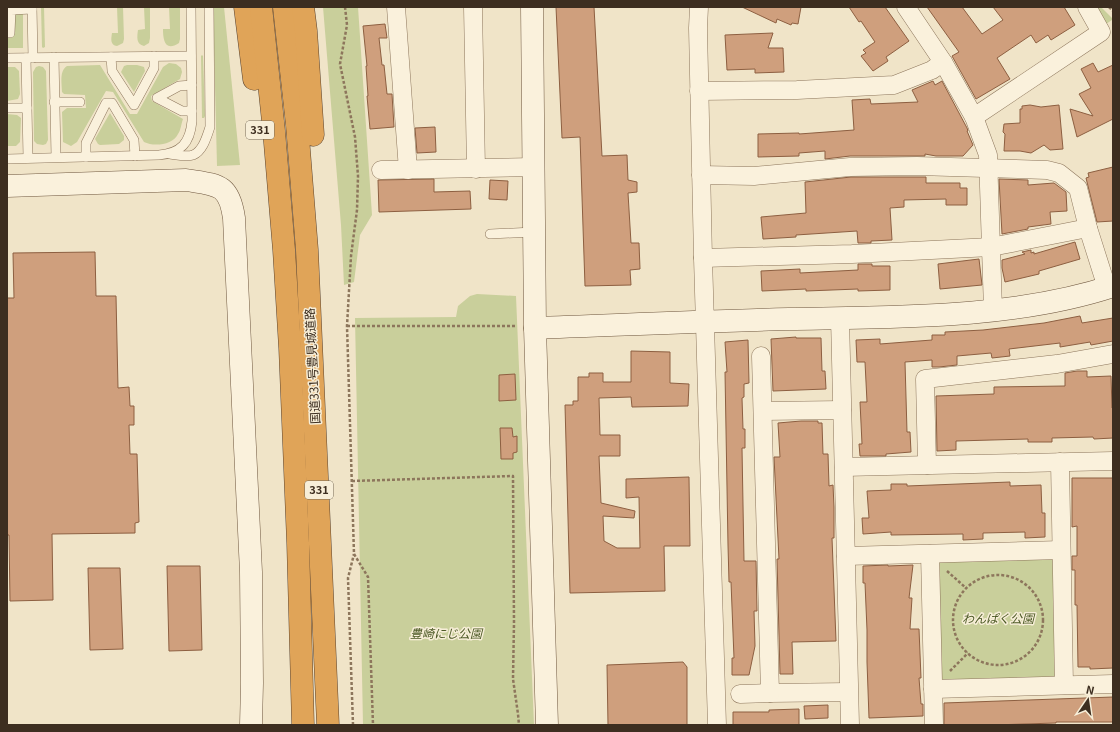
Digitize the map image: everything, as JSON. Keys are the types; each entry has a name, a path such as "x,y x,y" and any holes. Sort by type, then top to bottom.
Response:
{"highway":[{"name":"331","path":"246,7 270,215 284,250"},
{"name":"国道331号豊見城道路","path":"261,7 284,250 298,536 303,725"},
{"name":"国道331号豊見城道路","path":"284,7 297,126 307,250 327,675 328,725"},
{"path":"303,7 306,31 318,211 307,250"}],"street":[{"path":"396,7 408,170"},
{"path":"473,7 476,169"},
{"path":"532,7 534,232 526,327 546,725"},
{"path":"699,7 699,91 703,258 717,725"},
{"path":"906,7 943,62 974,117 988,155 993,310"},
{"path":"974,117 1102,32 1087,7"},
{"path":"699,91 797,90 894,85 932,70 943,62"},
{"path":"526,327 937,315 1042,304 1110,287 1088,228 1078,188 1060,173 1047,170 917,166 857,167 754,176 701,175"},
{"path":"381,170 534,167"},
{"path":"7,186 186,180 215,185 227,192 231,199 234,218 251,572 252,683 250,725"},
{"path":"703,258 852,254 991,247 1088,228"},
{"path":"840,318 850,725"},
{"path":"927,465 925,379 1057,364 1113,354"},
{"path":"761,356 770,693"},
{"path":"763,411 842,410"},
{"path":"844,467 1113,461"},
{"path":"1060,462 1064,685"},
{"path":"846,556 1061,550"},
{"path":"930,554 934,725"},
{"path":"933,690 1113,684"},
{"path":"740,694 848,692"}],"lane":[{"path":"169,154 179,149 190,136 192,129 191,7"},
{"path":"7,158 56,158 169,154 193,155 198,152 205,141 210,127 209,7"},
{"path":"7,33 10,33 10,10 32,8 27,108 28,158"},
{"path":"111,57 112,70 134,105 154,68 154,56"},
{"path":"7,58 191,56"},
{"path":"54,57 56,158"},
{"path":"192,85 179,86 157,98 182,111 192,111"},
{"path":"54,102 80,102"},
{"path":"86,157 86,143 106,103 112,103 134,140 135,156"},
{"path":"7,108 27,108"},
{"path":"490,234 534,232"}],"path":[{"path":"345,7 347,25 340,64 355,137 358,176 357,210 351,256 347,326 354,554 348,578 354,725"},
{"path":"1109,7 1113,11"},
{"path":"347,326 526,327"},
{"path":"352,481 513,476 513,679 519,725"},
{"path":"354,554 368,577 373,725"},
{"path":"994,575 1014,578 1024,583 1037,598 1043,618 1042,629 1033,648 1026,655 1017,660 996,664 982,661 968,653 956,636 953,621 955,605 966,588 979,579 994,575"}],"green space":[{"path":"41,7 44,7 45,47 43,48 42,47"},
{"path":"117,7 123,7 124,39 123,43 117,46 112,43 111,39 112,33 118,33"},
{"path":"144,7 150,7 150,38 149,43 144,46 138,42 137,38 138,30 145,29"},
{"path":"169,7 180,7 180,39 179,43 171,46 166,44 164,41 163,33 163,29 170,29"},
{"path":"213,7 224,7 240,165 217,166"},
{"path":"323,7 358,7 372,215 360,235 354,282 344,285 341,225"},
{"path":"1095,7 1101,7 1112,18 1112,20 1106,24"},
{"path":"14,13 23,13 23,48 7,48 7,37 14,36"},
{"path":"202,55 205,116 204,118 202,118"},
{"path":"169,63 176,64 181,68 182,72 180,79 151,96 152,101 183,119 176,138 172,141 158,145 144,142 113,92 106,91 77,142 71,146 63,142 62,112 67,108 86,108 85,95 64,94 62,92 61,81 64,68 67,66 100,65 130,114 137,114 163,67"},
{"path":"124,66 144,67 145,71 134,92 121,72"},
{"path":"7,67 15,67 19,71 20,94 18,99 7,101"},
{"path":"36,67 43,67 46,71 48,140 46,144 43,145 37,144 34,141 33,72"},
{"path":"110,113 124,136 124,140 119,144 100,145 95,139"},
{"path":"7,114 17,115 21,118 20,142 16,146 7,146"},
{"name":"豊崎にじ公園","path":"477,294 516,296 534,725 363,725 355,318 456,317 458,306 470,296"},
{"name":"わんぱく公園","path":"1052,558 1055,562 1059,674 1053,679 944,683 941,677 937,565 941,560"}],"building":[{"path":"556,7 594,7 602,156 627,155 628,180 637,182 637,192 628,193 631,243 639,243 640,269 630,270 631,285 585,286 580,137 562,138"},
{"path":"742,7 801,7 798,24 792,23 791,25 777,19 776,23"},
{"path":"849,7 885,7 909,41 886,57 888,61 873,71 861,56 866,53 863,50 875,42 861,21 859,22"},
{"path":"927,7 962,7 982,34 1003,20 993,7 1064,7 1075,25 1051,40 1048,35 1036,43 1031,35 997,58 1010,79 976,99 952,56 959,52"},
{"path":"385,24 387,38 379,38 387,94 392,94 394,127 370,129 367,96 367,66 363,26"},
{"path":"773,33 768,48 783,48 784,72 755,73 755,69 727,70 725,35"},
{"path":"1093,63 1098,72 1113,65 1113,119 1077,137 1070,109 1093,116 1079,94 1091,88 1081,69"},
{"path":"933,81 935,85 942,81 967,128 973,145 963,156 936,156 925,154 925,156 850,156 825,159 825,151 799,153 799,156 758,157 758,134 799,134 854,130 852,100 870,99 871,104 918,102 912,90"},
{"path":"1030,105 1041,107 1059,105 1063,149 1050,150 1044,145 1031,153 1004,151 1004,124 1020,123 1020,109 1022,109 1022,106"},
{"path":"435,127 436,152 417,153 415,128"},
{"path":"1113,167 1113,221 1097,222 1086,178 1089,177 1088,173"},
{"path":"851,177 926,177 926,183 960,183 960,188 967,188 967,205 946,205 946,199 904,200 904,207 890,208 892,240 858,243 857,231 763,239 761,217 806,213 805,182"},
{"path":"434,179 434,192 470,191 471,209 379,212 378,180"},
{"path":"999,179 1028,180 1028,185 1054,183 1066,192 1067,211 1050,212 1051,224 1028,227 1028,229 1002,234"},
{"path":"490,180 508,181 507,200 489,199"},
{"path":"1075,242 1080,259 1039,271 1039,274 1005,282 1002,260 1025,254 1022,252 1031,250 1031,253 1034,252 1034,254"},
{"path":"95,252 96,296 116,296 118,388 129,387 130,406 134,406 134,425 129,425 130,454 137,454 139,522 135,523 135,533 52,534 53,600 10,601 9,535 7,535 7,298 14,298 13,253"},
{"path":"979,259 982,285 940,289 938,264"},
{"path":"858,264 890,266 890,290 858,291 858,289 806,291 806,289 762,291 761,271 800,269 800,273 858,270"},
{"path":"1080,316 1082,323 1113,318 1113,341 1091,345 1090,342 1060,347 1060,343 1009,349 1010,356 992,358 991,353 957,356 957,365 939,367 932,367 932,360 905,362 907,432 910,432 911,452 886,454 886,456 860,456 859,444 862,444 860,402 867,402 865,362 857,362 856,340 880,339 880,344 932,340 932,335 945,335 945,332 983,330 1044,323"},
{"path":"796,337 821,338 822,371 825,371 826,389 773,391 771,339"},
{"path":"748,340 749,383 744,384 744,397 742,398 743,429 745,429 745,448 742,448 744,561 756,561 757,611 754,611 755,646 749,675 732,675 732,658 734,658 731,582 729,582 725,372 727,372 725,342"},
{"path":"631,351 670,352 670,383 689,384 688,406 632,407 631,397 599,398 600,435 620,435 620,456 599,456 601,503 635,511 634,518 603,516 604,541 617,548 640,548 639,497 626,498 626,479 689,477 690,546 664,546 665,591 570,593 565,405 573,405 573,401 578,401 578,377 589,377 589,373 603,373 603,382 631,382"},
{"path":"1087,371 1087,377 1111,376 1113,438 1052,438 1052,442 1028,442 1028,439 956,441 956,450 937,451 936,396 994,394 994,387 1065,386 1065,373"},
{"path":"515,374 516,400 499,401 499,375"},
{"path":"818,421 818,423 822,423 823,454 828,454 829,486 833,485 834,538 832,538 836,641 792,642 793,674 780,674 777,559 779,559 774,457 780,457 778,423"},
{"path":"500,428 512,428 513,437 517,436 517,452 513,453 513,459 501,459"},
{"path":"1072,478 1113,478 1113,668 1090,669 1090,667 1078,667 1075,570 1072,570 1072,556 1077,556 1077,526 1072,527"},
{"path":"1010,482 1010,486 1041,485 1042,513 1045,513 1045,537 1025,538 1025,532 983,533 983,539 963,540 963,534 891,535 891,532 863,534 862,518 869,518 867,491 891,490 891,484 907,484 907,486"},
{"path":"913,565 909,598 912,598 910,629 919,629 921,678 919,678 921,704 923,704 923,716 869,718 867,630 863,566"},
{"path":"167,566 200,566 202,650 169,651"},
{"path":"88,568 120,568 123,649 90,650"},
{"path":"683,662 687,667 687,725 608,725 607,665"},
{"path":"1113,697 1113,722 944,725 944,703"},
{"path":"828,705 828,718 805,719 804,706"},
{"path":"799,709 799,725 733,725 733,712 769,712 769,710"}]}
